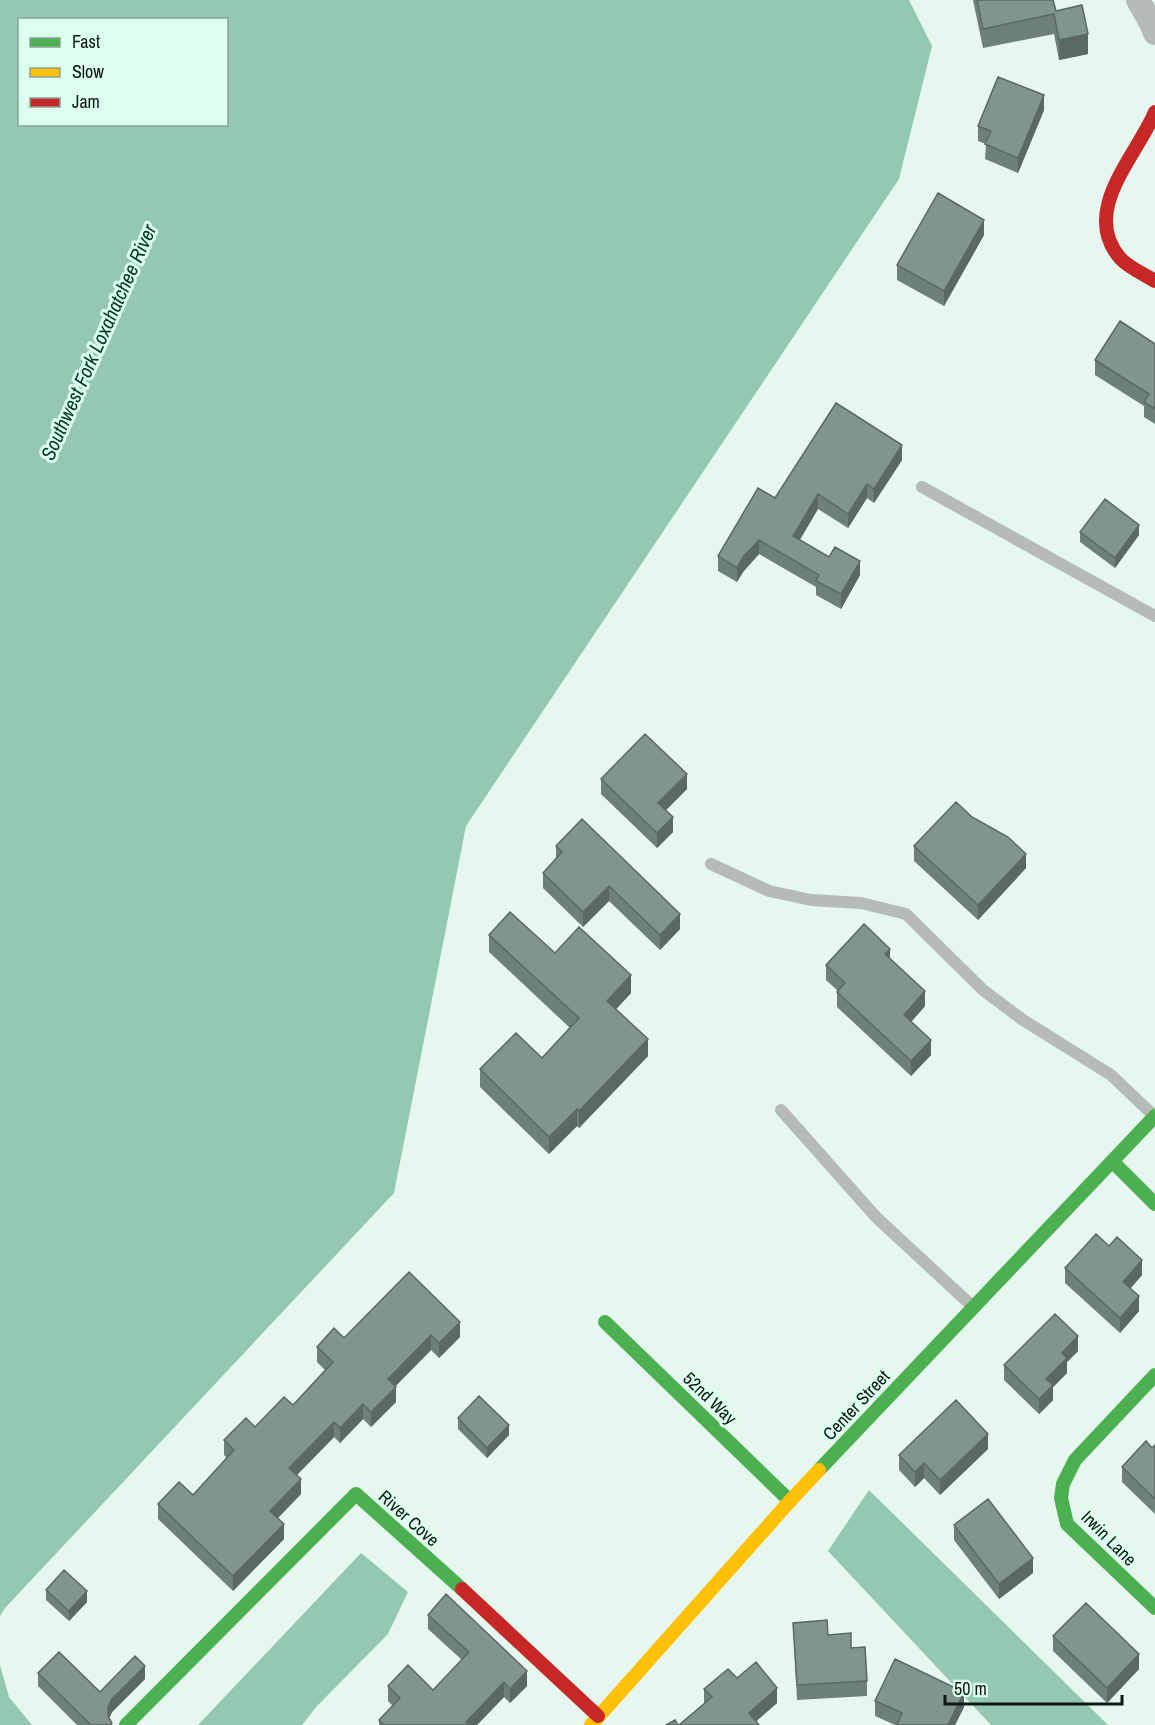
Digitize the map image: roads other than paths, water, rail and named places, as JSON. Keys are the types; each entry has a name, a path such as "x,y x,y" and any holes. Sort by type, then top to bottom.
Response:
{"street":[{"path":"1138,0 1155,33"},
{"path":"1155,112 1145,134 1111,190 1105,208 1105,226 1111,243 1121,258 1155,281"},
{"name":"Center Street","path":"595,1720 790,1501 1155,1116"},
{"path":"1112,1161 1155,1204"},
{"name":"52nd Way","path":"605,1322 790,1501"},
{"name":"Irwin Lane","path":"1155,1375 1075,1460 1065,1474 1060,1490 1061,1508 1067,1524 1155,1608"},
{"name":"River Cove","path":"126,1725 356,1494 479,1604 595,1720"}],"lane":[{"path":"921,487 1155,616"},
{"path":"711,864 769,891 811,900 861,903 906,914 983,990 1023,1020 1111,1075 1155,1116"},
{"path":"781,1110 876,1217 974,1308"}],"water":[{"name":"Southwest Fork Loxahatchee River","path":"0,0 909,0 932,46 899,179 466,826 394,1193 0,1616"},
{"path":"869,1490 1108,1725 991,1725 828,1551"},
{"path":"361,1553 408,1592 388,1634 317,1706 302,1725 198,1725"},
{"path":"0,1665 9,1697 32,1725 0,1725"}]}
